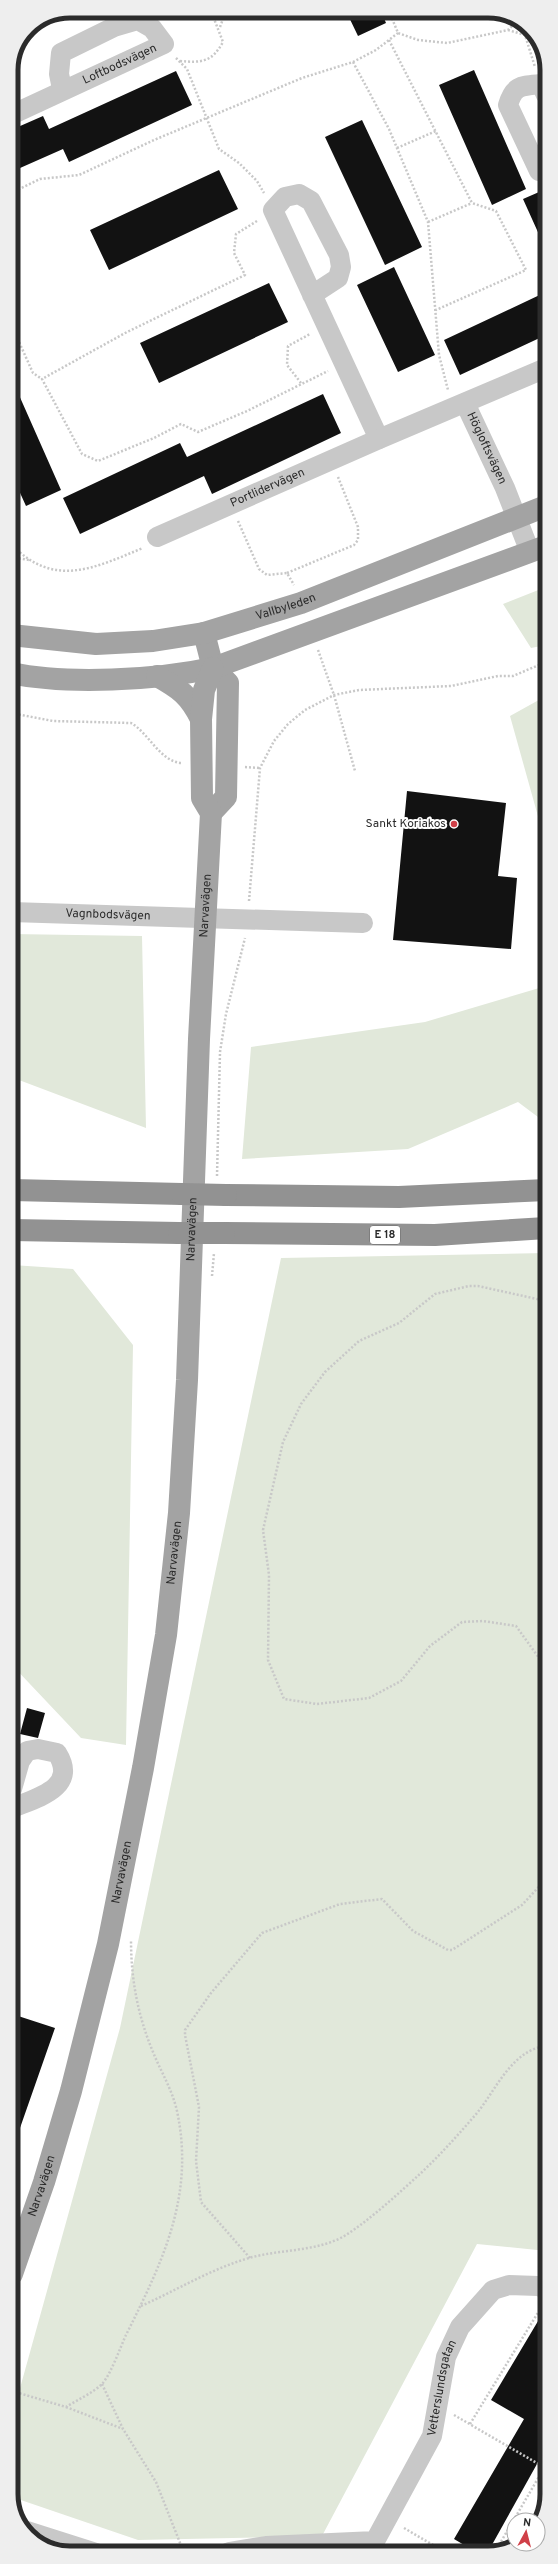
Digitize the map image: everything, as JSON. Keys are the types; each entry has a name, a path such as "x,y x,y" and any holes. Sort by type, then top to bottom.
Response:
{"highway":[{"path":"18,1190 399,1197 540,1190"},
{"name":"E 18","path":"18,1230 435,1235 540,1228"}],"main road":[{"name":"Vallbyleden","path":"18,636 96,644 153,641 204,633 301,604 540,508"},
{"path":"18,674 58,678 157,676 179,675 213,668 538,549"},
{"path":"204,633 213,668 228,683 228,766 226,797 211,813 202,798 201,719 204,690 213,668"},
{"path":"157,676 179,688 186,694 201,719"},
{"name":"Narvavägen","path":"18,2257 44,2182 71,2091 102,1966 143,1768 166,1635 178,1512 187,1380 211,813"}],"street":[{"name":"Loftbodsvägen","path":"18,112 164,44 152,28 138,20 114,27 61,54 58,74 62,89 59,92"},
{"path":"540,89 520,86 512,93 508,105 540,171"},
{"path":"312,295 338,278 341,267 339,255 311,201 299,194 285,197 273,210 312,295 379,439"},
{"name":"Högloftsvägen","path":"538,549 516,518 460,405 540,371"},
{"name":"Portlidervägen","path":"157,537 460,405"},
{"name":"Vagnbodsvägen","path":"18,912 247,918 363,923"},
{"path":"18,1768 26,1751 38,1749 57,1753 62,1762 63,1772 60,1783 51,1791 18,1805"},
{"name":"Vetterslundsgatan","path":"373,2546 387,2518 432,2436 439,2407 446,2358 460,2327 476,2306 493,2290 509,2285 538,2286 540,2289"},
{"path":"38,2534 74,2546"}],"path":[{"path":"180,61 199,63 216,55 223,42 215,18"},
{"path":"219,28 223,18"},
{"path":"392,18 398,33 418,40 447,43 508,30 525,35 540,81"},
{"path":"508,30 513,25"},
{"path":"18,190 40,180 79,175 206,118 302,78 353,62 376,50 398,33"},
{"path":"389,40 472,203"},
{"path":"42,379 127,332 245,275 234,253 236,234 273,210 257,181 239,163 219,149 187,69 164,44"},
{"path":"353,62 397,148 428,222 439,355 448,392 460,405"},
{"path":"397,148 436,131"},
{"path":"428,222 472,203 496,211 526,270 436,310"},
{"path":"302,384 288,365 288,346 326,324"},
{"path":"18,340 33,373 42,379 82,454 98,461 154,438 181,424 198,432 247,411 344,364"},
{"path":"287,573 354,545 358,540 358,527 331,460"},
{"path":"18,558 29,560 54,570 82,571 93,569 154,543 157,537"},
{"path":"18,550 29,560"},
{"path":"224,1028 242,953 247,918 260,768 274,741 288,724 305,710 334,695 359,690 451,686 498,676 513,676 540,665"},
{"path":"334,695 355,771"},
{"path":"18,714 53,721 131,723 139,728 167,758 176,763 201,764"},
{"path":"228,766 260,768"},
{"path":"540,1300 469,1286 435,1294 399,1323 359,1341 325,1372 301,1404 283,1442 263,1530 269,1575 268,1660 284,1700 323,1704 369,1698 401,1680 430,1646 462,1622 483,1621 516,1626 539,1658 540,1664"},
{"path":"250,2258 201,2202 196,2161 198,2107 185,2030 210,1992 262,1933 340,1904 382,1899 413,1931 448,1950 452,1950 522,1905 540,1886"},
{"path":"66,2407 102,2384 140,2306 171,2233 179,2205 182,2168 177,2110 168,2082 145,2032 137,2006 131,1960 131,1933"},
{"path":"140,2306 200,2276 250,2258 326,2244 352,2231 420,2174 450,2144 478,2112 515,2062 530,2051 540,2048"},
{"path":"470,2424 540,2305"},
{"path":"102,2384 123,2429 156,2482 181,2546"},
{"path":"18,2393 66,2407 123,2429"},
{"path":"439,2407 540,2465"},
{"path":"500,2545 540,2478"},
{"path":"387,2518 434,2546"}],"shaded area":[{"path":"540,589 540,646 531,648 503,604"},
{"path":"540,699 540,824 510,716"},
{"path":"18,934 142,936 146,1128 18,1080"},
{"path":"540,988 540,1118 518,1102 408,1149 242,1159 251,1047 425,1022"},
{"path":"540,1253 540,2250 477,2244 322,2536 138,2540 19,2499 18,2395 120,2028 281,1258"},
{"path":"18,1265 73,1269 133,1345 126,1745 81,1738 18,1671"}],"building":[{"path":"349,18 384,18 386,23 358,36"},
{"path":"474,70 526,189 492,205 439,85"},
{"path":"176,71 192,105 69,162 63,149 18,169 18,127 43,116 49,129"},
{"path":"362,120 422,247 385,265 325,137"},
{"path":"219,170 238,209 109,270 90,230"},
{"path":"540,192 540,237 523,199"},
{"path":"394,267 435,355 398,372 357,285"},
{"path":"269,283 288,322 159,383 140,343"},
{"path":"540,295 540,338 460,375 444,340"},
{"path":"18,393 61,490 26,506 18,488"},
{"path":"323,394 341,433 212,494 204,476 80,534 63,498 180,443 187,457"},
{"path":"407,791 506,803 498,876 517,878 511,949 393,940"},
{"path":"27,1708 45,1713 38,1738 20,1734"},
{"path":"18,2016 55,2028 18,2134"},
{"path":"540,2318 540,2459 510,2512 506,2512 506,2520 492,2546 466,2546 454,2539 524,2419 491,2400"}],"place":[{"name":"Sankt Koriakos","path":"454,824"}]}
